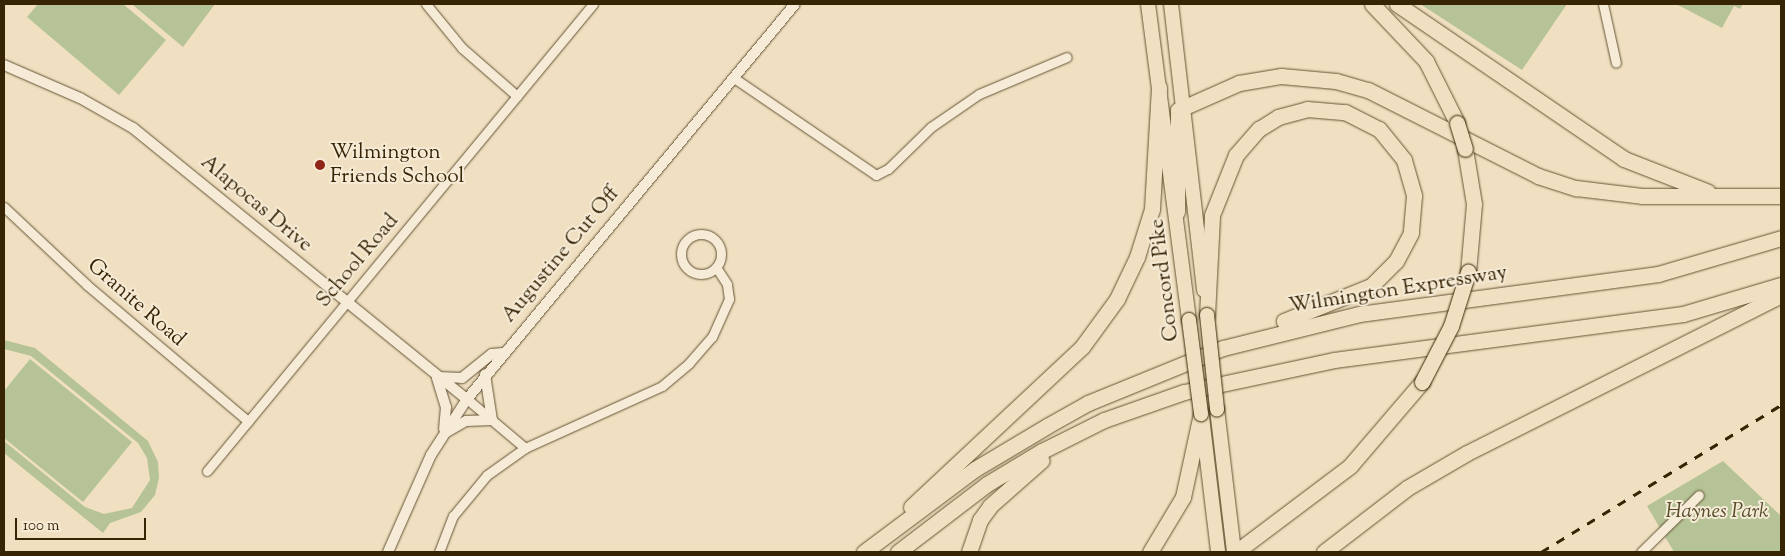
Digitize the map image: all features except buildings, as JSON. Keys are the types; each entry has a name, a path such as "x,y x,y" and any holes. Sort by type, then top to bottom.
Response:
{"highway":[{"path":"1239,550 1350,466 1422,382 1451,326 1468,272 1474,204 1465,149 1457,123 1426,61 1372,4"},
{"path":"1397,4 1624,158 1721,196"},
{"path":"1177,212 1175,121 1182,107 1266,76 1336,81 1385,97 1538,176 1576,188 1617,195 1781,196"},
{"path":"869,547 1068,360 1106,318 1134,264 1152,209 1159,87"},
{"path":"1118,390 1219,342 1353,295 1386,274 1406,244 1415,209 1409,171 1387,136 1358,116 1319,108 1278,117 1251,137 1231,163 1212,215 1206,315"},
{"name":"Wilmington Expressway","path":"869,547 1003,451 1118,390 1223,348 1328,320 1658,274 1781,238"},
{"path":"898,552 960,503 1035,455 1104,420 1172,395 1294,366 1683,314 1781,285"},
{"path":"1324,552 1407,488 1467,453 1781,295"},
{"path":"969,552 980,520 990,506 1044,458 1172,395"},
{"path":"1150,552 1185,490 1201,414"}],"main road":[{"name":"Concord Pike","path":"1148,4 1177,212 1219,552"},
{"name":"Concord Pike","path":"1171,4 1217,409 1239,550"}],"street":[{"path":"426,4 462,48 517,96"},
{"name":"School Road","path":"206,471 593,4"},
{"name":"Augustine Cut Off","path":"388,552 442,435 467,399 503,352 794,4"},
{"path":"1604,4 1616,63"},
{"path":"734,78 876,175 888,169 930,127 979,94 1066,57"},
{"name":"Alapocas Drive","path":"4,65 80,98 133,128 437,377 467,399"},
{"name":"Granite Road","path":"4,207 88,285 248,421"},
{"path":"439,552 453,516 487,475 525,448 662,386 689,363 712,337 729,299 727,284 716,267 720,251 713,239 698,235 684,243 682,260 689,271 702,274 716,267"},
{"path":"442,435 446,407 437,377 462,378 492,354 503,352"},
{"path":"485,375 492,420"},
{"path":"467,399 525,448"},
{"path":"442,435 466,421 492,420"},
{"path":"1641,552 1699,496"}],"green space":[{"path":"38,4 123,4 166,40 119,95 27,17"},
{"path":"134,4 215,4 183,47 133,5"},
{"path":"1420,4 1567,4 1522,70"},
{"path":"1676,4 1743,4 1740,9 1734,6 1722,28"},
{"path":"4,340 35,348 148,441 158,462 159,478 155,495 141,512 110,523 103,533 4,453 4,441 85,507 104,514 132,508 150,480 147,458 138,443 31,356 4,349"},
{"path":"30,359 132,442 83,502 4,438 4,391"},
{"name":"Haynes Park","path":"1723,461 1781,516 1781,552 1674,552 1647,506"}],"railway":[{"path":"1541,552 1781,405"}],"place":[{"name":"Wilmington Friends School","path":"320,165"}]}
